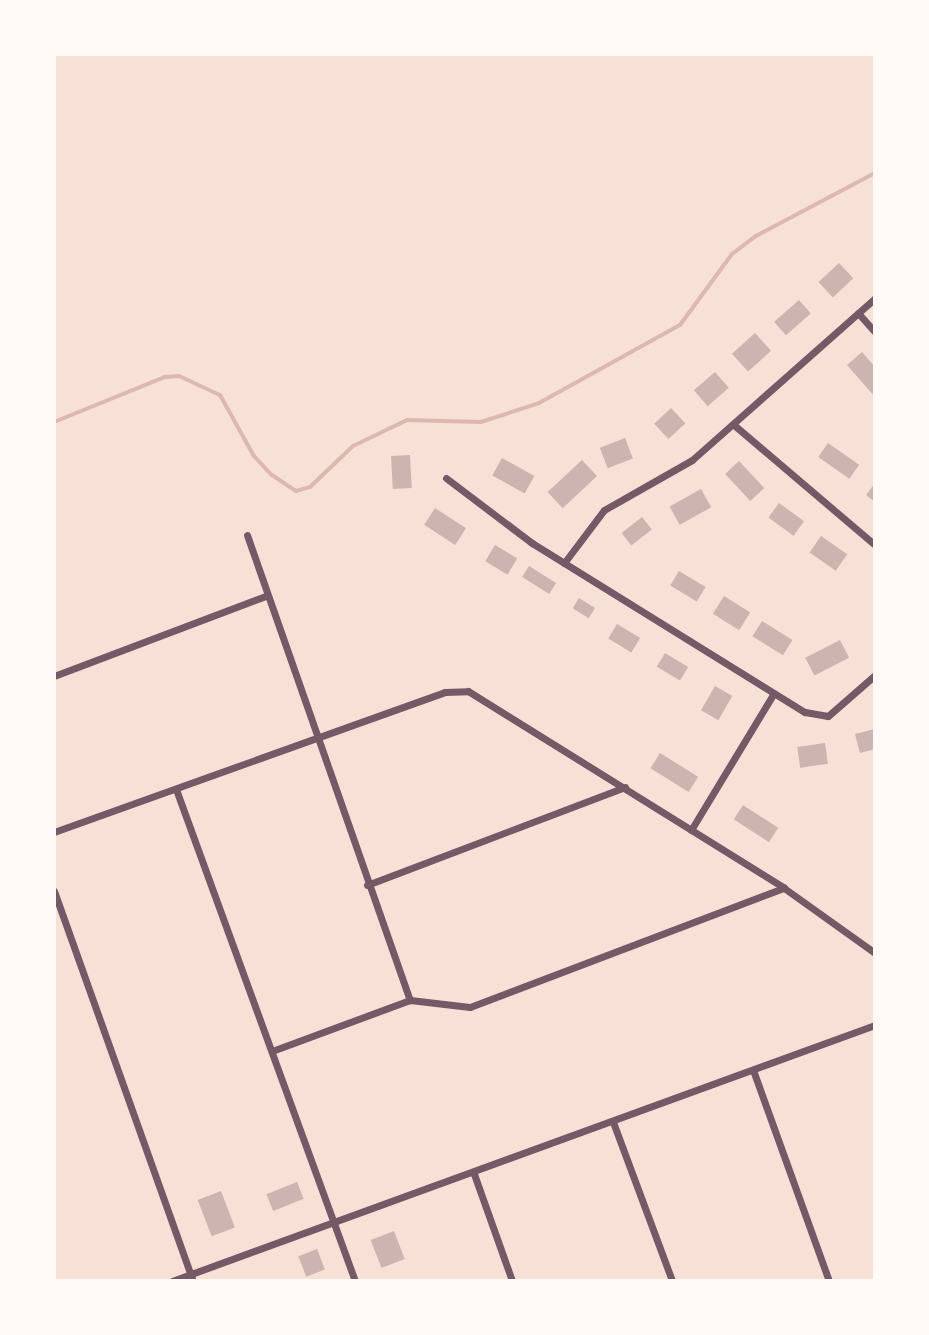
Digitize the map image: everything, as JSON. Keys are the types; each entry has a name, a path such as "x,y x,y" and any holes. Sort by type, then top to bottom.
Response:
{"street":[{"path":"564,563 604,510 692,460 875,298"},
{"path":"858,313 875,332"},
{"path":"734,425 875,545"},
{"path":"446,478 564,563 805,712 828,716 873,680"},
{"path":"247,535 367,885 410,1000"},
{"path":"54,676 266,596"},
{"path":"54,832 177,792 316,738 461,691 476,695 625,787 784,888 875,953"},
{"path":"691,830 774,693"},
{"path":"367,885 625,787"},
{"path":"177,792 355,1281"},
{"path":"272,1051 410,1000 470,1007 784,888"},
{"path":"54,891 192,1278"},
{"path":"54,917 64,913"},
{"path":"172,1281 192,1278 875,1025"},
{"path":"753,1070 829,1281"},
{"path":"613,1122 672,1281"},
{"path":"474,1174 512,1281"}],"building":[{"path":"839,263 853,278 833,297 819,282"},
{"path":"799,300 811,314 786,335 774,322"},
{"path":"755,333 771,351 748,372 732,354"},
{"path":"862,352 875,367 875,397 847,365"},
{"path":"715,372 729,388 708,406 694,390"},
{"path":"671,408 685,423 669,439 654,424"},
{"path":"625,438 633,459 608,468 600,448"},
{"path":"828,443 859,465 849,479 818,457"},
{"path":"410,455 412,488 393,489 391,456"},
{"path":"502,458 534,476 525,493 492,475"},
{"path":"582,460 597,476 563,508 548,492"},
{"path":"739,461 764,488 750,501 725,474"},
{"path":"875,483 875,502 866,495"},
{"path":"701,489 711,507 680,525 670,506"},
{"path":"779,503 804,521 793,536 768,518"},
{"path":"435,508 466,528 455,545 424,525"},
{"path":"642,517 652,530 631,546 622,533"},
{"path":"821,536 847,554 836,571 810,552"},
{"path":"495,545 517,558 508,575 485,561"},
{"path":"529,566 556,583 549,594 522,577"},
{"path":"679,571 706,587 697,602 670,586"},
{"path":"724,596 750,612 739,630 713,614"},
{"path":"579,598 595,608 589,618 573,608"},
{"path":"762,621 793,640 783,655 752,636"},
{"path":"617,624 640,638 631,652 608,639"},
{"path":"840,640 849,658 814,676 805,658"},
{"path":"665,653 688,667 680,681 657,667"},
{"path":"715,686 732,696 718,720 701,710"},
{"path":"875,729 875,749 860,753 855,734"},
{"path":"825,743 828,764 800,768 797,747"},
{"path":"660,753 698,777 689,792 650,768"},
{"path":"743,805 778,828 769,842 734,819"},
{"path":"297,1182 304,1199 273,1211 266,1194"},
{"path":"221,1191 235,1227 212,1236 198,1200"},
{"path":"394,1231 405,1259 381,1268 371,1240"},
{"path":"317,1249 325,1270 306,1277 298,1256"}],"waterway":[{"path":"54,422 165,377 179,376 220,395 254,456 272,475 296,491 310,487 353,446 407,420 481,422 539,403 680,325 732,254 756,236 875,173"}]}
